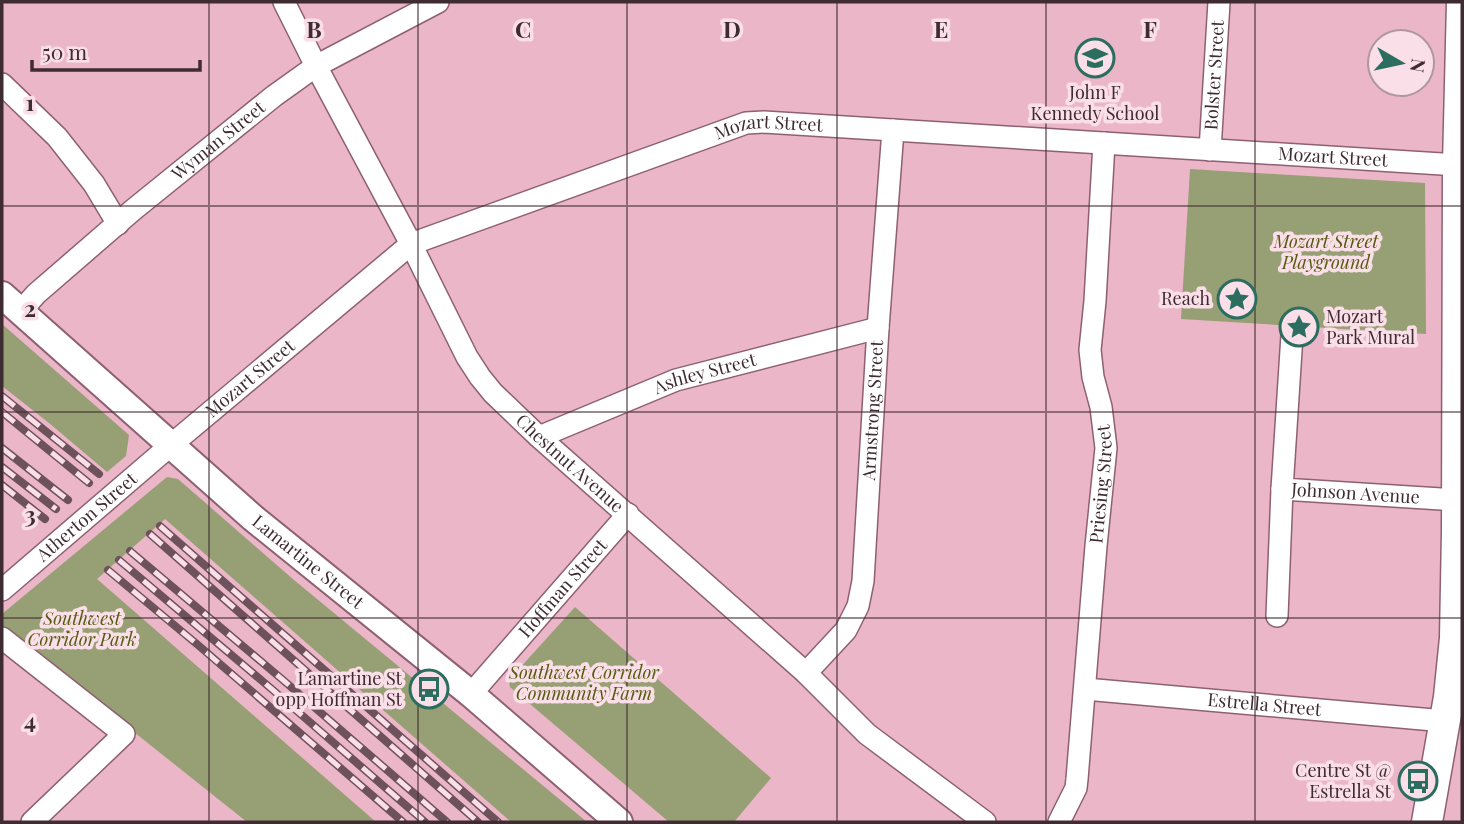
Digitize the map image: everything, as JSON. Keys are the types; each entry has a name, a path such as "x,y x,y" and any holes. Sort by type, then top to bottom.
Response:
{"main road":[{"path":"1427,822 1451,683 1455,638 1460,402 1458,165 1462,2"}],"street":[{"name":"Chestnut Avenue","path":"284,2 467,357 480,377 539,437 806,673 867,734 985,822"},
{"name":"Wyman Street","path":"11,303 36,294 274,96 316,66 438,2"},
{"name":"Bolster Street","path":"1210,149 1219,2"},
{"path":"2,84 57,138 94,184 118,224"},
{"name":"Mozart Street","path":"171,445 411,244 746,123 1458,165"},
{"name":"Armstrong Street","path":"806,673 846,629 858,607 863,581 893,130"},
{"name":"Priesing Street","path":"1059,822 1076,788 1106,448 1090,350 1104,143"},
{"name":"Lamartine Street","path":"11,303 253,518 471,694 619,822"},
{"name":"Ashley Street","path":"539,437 676,380 878,328"},
{"name":"Johnson Avenue","path":"1292,335 1282,489 1457,500"},
{"name":"Atherton Street","path":"2,590 171,445"},
{"path":"1277,616 1282,489"},
{"name":"Hoffman Street","path":"471,694 628,514"},
{"path":"2,638 124,734 32,822"},
{"name":"Estrella Street","path":"1085,689 1445,721"}],"green space":[{"name":"Mozart Street Playground","path":"1190,169 1425,183 1426,334 1181,319"},
{"path":"2,324 129,435 126,456 107,472 2,386"},
{"name":"Southwest Corridor Park","path":"167,477 178,479 294,580 587,822 511,822 165,519 97,579 376,822 247,822 2,627 2,614"},
{"name":"Southwest Corridor Community Farm","path":"575,607 771,778 734,822 669,822 510,687 509,680"}],"railway":[{"path":"2,396 99,474"},
{"path":"2,412 89,483"},
{"path":"2,448 68,500"},
{"path":"2,467 56,509"},
{"path":"2,485 45,519"},
{"path":"160,526 498,822"},
{"path":"150,534 478,822"},
{"path":"130,551 447,822"},
{"path":"119,560 425,822"},
{"path":"108,570 403,822"}],"place":[{"name":"John F Kennedy School","path":"1095,58"},
{"name":"Reach","path":"1237,299"},
{"name":"Mozart Park Mural","path":"1299,327"},
{"name":"Lamartine St opp Hoffman St","path":"429,689"},
{"name":"Centre St @ Estrella St","path":"1418,781"}]}
